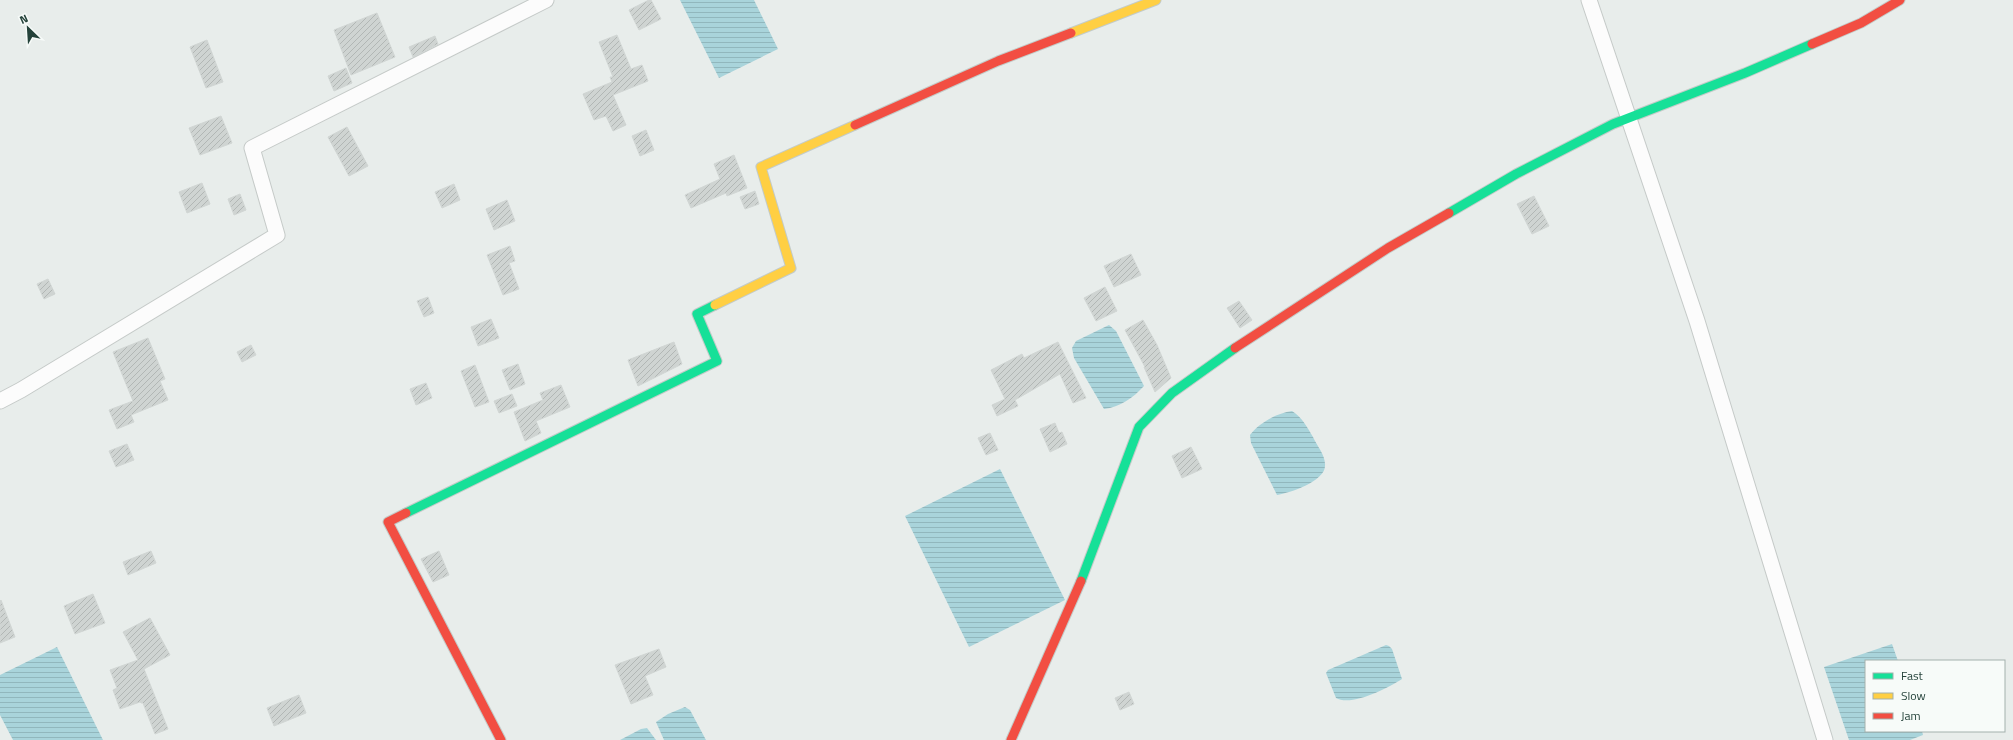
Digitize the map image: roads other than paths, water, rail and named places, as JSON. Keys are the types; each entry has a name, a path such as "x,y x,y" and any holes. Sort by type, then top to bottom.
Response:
{"street":[{"path":"0,402 278,235 252,148 546,0"},
{"path":"502,740 388,522 717,360 697,314 791,268 761,166 998,61 1156,0"},
{"path":"1589,0 1697,321 1824,740"},
{"path":"1012,740 1066,618 1106,518 1139,427 1172,393 1258,330 1388,248 1516,174 1613,124 1745,73 1854,26 1900,0"}],"water":[{"path":"680,0 754,0 778,49 719,78"},
{"path":"1109,325 1116,331 1144,386 1126,401 1104,409 1074,358 1072,348 1076,341"},
{"path":"1292,411 1296,413 1309,430 1323,455 1325,466 1319,477 1313,481 1298,489 1277,495 1251,443 1250,435 1258,426 1269,419"},
{"path":"1000,469 1065,600 969,647 905,516"},
{"path":"1892,644 1898,660 1865,660 1865,732 1922,732 1923,735 1910,740 1849,740 1824,667"},
{"path":"1386,645 1392,649 1402,679 1388,687 1360,698 1343,700 1336,698 1326,673 1328,670"},
{"path":"57,647 103,740 13,740 0,715 0,675"},
{"path":"685,707 690,710 706,740 664,740 656,722 668,714"},
{"path":"647,728 656,740 620,740 641,729"}]}
